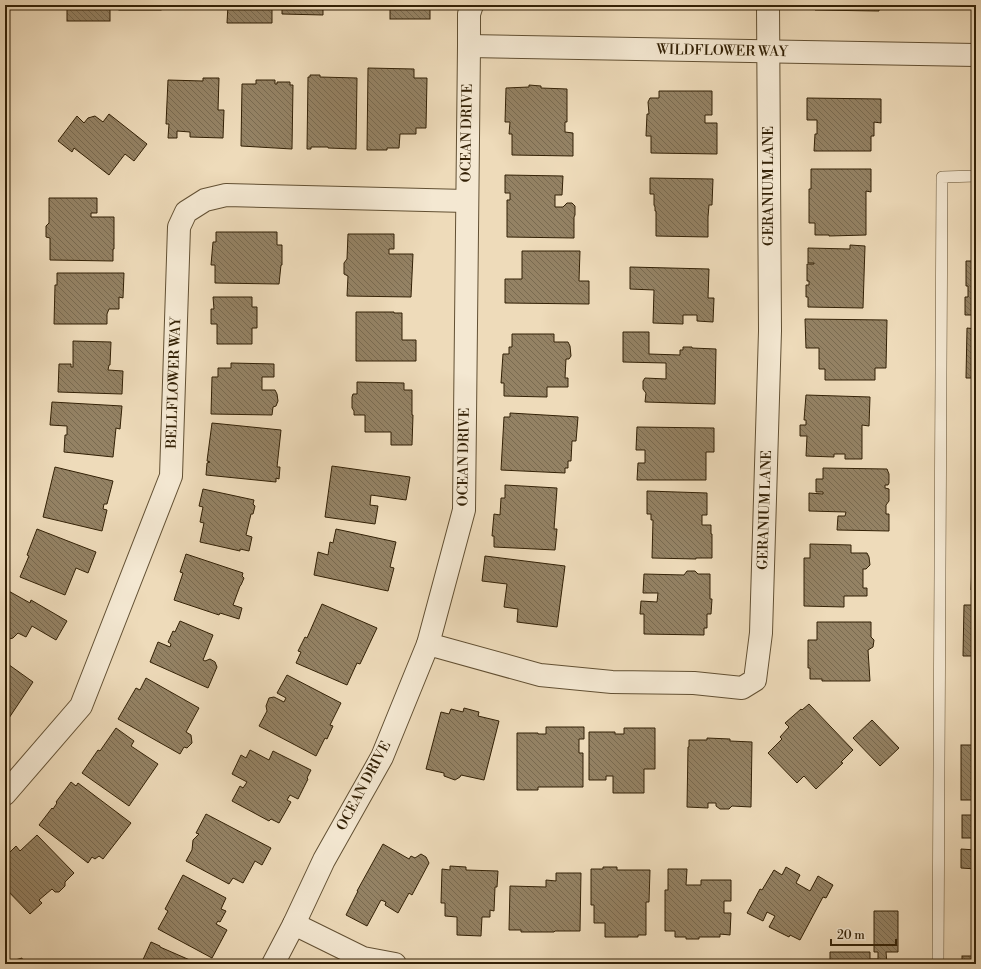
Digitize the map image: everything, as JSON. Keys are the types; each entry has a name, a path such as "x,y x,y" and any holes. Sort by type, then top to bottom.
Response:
{"street":[{"name":"OCEAN DRIVE","path":"273,964 294,924 324,860 382,757 428,644 464,510 466,201 469,14 472,5"},
{"name":"GERANIUM LANE","path":"428,644 540,675 612,682 694,683 742,688 755,680 761,633 770,331 768,5"},
{"name":"WILDFLOWER WAY","path":"469,46 976,55"},
{"name":"BELLFLOWER WAY","path":"5,794 81,706 171,476 179,227 186,212 205,200 226,195 466,201"},
{"path":"294,924 363,958 395,964"}],"lane":[{"path":"938,964 942,177 976,176"}],"building":[{"path":"67,5 110,5 110,21 67,21"},
{"path":"119,5 161,5 161,10 119,10"},
{"path":"173,5 207,5 207,8 173,7"},
{"path":"228,5 272,5 272,23 227,23"},
{"path":"282,5 323,5 323,15 282,14"},
{"path":"390,5 430,5 430,19 390,19"},
{"path":"815,5 879,5 879,11 815,10"},
{"path":"368,68 414,69 414,78 427,78 426,128 416,128 416,134 400,134 399,148 387,148 387,150 367,150"},
{"path":"310,75 320,75 320,77 357,78 356,149 311,147 311,149 307,149 308,77 310,77"},
{"path":"203,78 219,78 218,110 224,110 223,138 190,137 190,132 177,131 177,138 168,138 169,124 166,124 168,80 203,81"},
{"path":"256,80 275,80 275,84 277,84 277,82 290,82 290,85 293,85 292,149 241,146 242,84 256,84"},
{"path":"529,85 541,86 541,88 567,89 567,122 565,122 565,132 573,133 573,156 512,155 512,134 509,134 510,122 505,122 506,88 529,87"},
{"path":"659,91 712,91 712,115 705,115 705,123 717,123 717,154 651,153 651,136 646,136 647,114 649,114 648,102 650,98 659,98"},
{"path":"807,98 881,99 881,123 874,122 874,136 871,136 871,151 814,151 815,134 817,134 817,120 807,120"},
{"path":"109,114 147,144 134,161 125,154 109,175 74,148 72,152 58,141 77,116 84,123 88,118 95,116 103,122"},
{"path":"811,169 871,169 871,192 866,191 866,235 815,235 815,223 809,223 809,189 811,189"},
{"path":"505,175 563,176 562,195 555,195 555,207 563,207 567,203 572,203 575,206 574,238 507,237 507,200 510,200 510,193 505,193"},
{"path":"650,178 713,179 712,205 709,205 708,237 656,236 656,211 654,205 654,194 650,194"},
{"path":"49,198 97,198 97,213 91,213 91,217 114,217 113,261 50,260 50,238 46,237 46,226 49,223"},
{"path":"973,216 976,216 976,248 973,248"},
{"path":"216,232 277,232 277,245 282,245 282,265 279,284 215,283 215,265 211,265 213,242 216,242"},
{"path":"348,234 394,234 394,249 389,249 389,254 413,254 411,297 347,296 348,276 344,274 344,263 347,259"},
{"path":"850,245 865,246 863,308 808,307 808,297 806,297 806,285 809,285 809,281 807,281 807,264 814,263 808,263 808,248 850,249"},
{"path":"522,251 580,251 579,281 589,281 589,304 505,303 505,279 522,279"},
{"path":"966,261 976,261 976,315 965,315 965,297 968,297 968,286 966,286"},
{"path":"630,267 709,269 708,298 714,298 713,322 697,321 697,315 683,315 683,324 653,323 654,290 630,289"},
{"path":"57,273 124,273 123,298 119,297 119,309 109,309 107,314 107,324 54,324 55,285 57,285"},
{"path":"213,297 252,297 252,307 257,307 257,328 252,328 252,344 217,344 217,324 211,324 211,309 214,309"},
{"path":"356,312 402,313 402,340 416,340 416,361 356,361"},
{"path":"805,319 887,320 886,368 875,368 875,380 825,380 825,369 819,369 819,348 806,348"},
{"path":"967,328 976,329 976,378 966,378"},
{"path":"623,332 649,332 649,354 680,355 680,350 683,350 683,347 716,349 715,404 645,402 646,393 643,389 643,381 645,378 666,379 666,363 623,362"},
{"path":"512,334 554,334 554,342 568,342 571,356 569,359 566,359 565,378 568,378 568,387 547,387 547,397 504,396 504,383 501,383 503,354 509,354 509,347 512,347"},
{"path":"73,341 111,342 110,365 108,370 123,371 122,394 58,392 59,364 71,364 71,367 73,367"},
{"path":"231,363 274,364 274,377 262,377 262,390 275,390 277,394 278,401 276,406 273,407 272,415 211,414 212,377 218,377 218,368 231,368"},
{"path":"357,382 404,383 404,390 412,390 412,445 391,445 391,432 365,432 365,415 354,415 352,408 353,394 357,394"},
{"path":"806,395 870,397 869,426 862,425 862,459 845,459 845,454 834,454 834,457 806,456 807,436 800,436 800,425 806,425 806,420 804,420"},
{"path":"52,402 122,406 120,429 116,428 113,457 64,452 67,426 50,425"},
{"path":"510,413 578,417 576,441 572,441 571,461 568,461 568,468 565,468 565,473 501,470 504,417 510,417"},
{"path":"212,423 281,430 277,467 280,467 279,479 276,478 276,482 206,475 207,463 210,462 207,461"},
{"path":"637,427 714,428 714,452 706,452 706,480 637,480 638,463 645,463 645,450 636,450"},
{"path":"332,466 410,477 406,500 371,495 370,505 378,506 375,524 325,517"},
{"path":"55,467 113,481 107,504 104,504 103,509 107,510 102,531 43,517"},
{"path":"823,468 887,469 889,474 889,483 888,485 885,485 885,488 889,489 889,501 886,505 886,514 889,514 889,531 837,530 838,516 845,516 846,512 809,511 809,493 823,494 823,492 816,492 816,479 823,479"},
{"path":"505,485 557,488 554,529 557,529 555,550 494,547 494,536 492,536 494,514 500,515 501,498 505,498"},
{"path":"203,489 254,500 253,504 255,506 253,514 251,514 246,535 252,537 249,551 240,549 240,551 200,542 204,523 200,522 203,507 199,506"},
{"path":"647,491 707,493 707,515 702,515 702,525 711,525 712,558 652,558 653,520 651,520 651,514 647,514"},
{"path":"37,529 96,552 88,573 76,568 65,595 20,577 29,556 27,555"},
{"path":"336,529 396,542 390,567 394,568 388,591 314,575 318,552 328,555 330,542 333,543"},
{"path":"810,544 851,545 851,553 867,553 870,565 866,569 863,569 863,588 867,588 867,596 844,596 844,607 804,606 804,558 810,558"},
{"path":"186,554 243,573 242,576 244,578 233,605 242,608 239,619 220,613 219,615 174,600 183,573 180,572"},
{"path":"485,556 565,566 557,627 517,622 518,609 504,607 507,584 482,581"},
{"path":"972,564 976,564 976,590 971,590"},
{"path":"687,571 695,571 698,574 710,574 710,599 712,599 711,614 707,614 707,628 704,628 704,635 644,634 644,614 640,614 641,601 657,602 658,593 643,593 644,574 684,575"},
{"path":"5,589 30,603 31,600 67,621 56,640 32,626 26,637 18,633 13,638 9,639 5,644"},
{"path":"322,604 377,628 360,664 357,663 347,685 296,663 301,652 298,651 305,637 307,638"},
{"path":"964,605 976,605 976,656 963,656"},
{"path":"180,621 213,635 203,660 205,661 210,659 215,662 217,667 208,688 150,662 158,642 170,647 171,644 168,642"},
{"path":"817,622 871,622 871,637 874,640 873,647 868,650 870,681 822,681 822,679 810,679 810,668 808,668 808,640 817,640"},
{"path":"5,662 33,682 5,724"},
{"path":"287,675 341,703 330,725 333,726 327,739 325,738 316,756 259,726 267,711 266,706 269,698 274,697 284,702 286,698 277,693"},
{"path":"146,678 199,708 186,732 191,735 192,743 187,748 184,747 180,754 118,719 136,688 140,690"},
{"path":"809,704 853,750 841,762 843,763 816,789 804,776 797,783 768,753 782,739 780,737 789,727 785,723"},
{"path":"464,708 479,712 478,716 499,721 484,780 461,775 455,780 444,776 444,773 426,769 441,712 449,714 451,709 463,712"},
{"path":"872,720 899,748 880,766 853,738"},
{"path":"546,727 584,727 584,739 579,739 579,753 583,753 583,787 538,787 538,790 517,790 517,733 546,734"},
{"path":"116,728 134,741 131,746 158,764 129,806 82,773"},
{"path":"624,728 655,728 655,769 644,769 644,793 613,793 613,776 606,776 606,780 589,780 589,732 615,732 615,734 624,734"},
{"path":"707,738 752,742 751,807 732,806 729,809 720,809 716,806 716,803 708,803 708,808 687,807 689,740 707,740"},
{"path":"961,745 976,745 976,800 961,800"},
{"path":"250,750 269,760 273,751 311,770 298,799 290,795 287,800 291,802 279,823 271,819 269,821 232,801 240,786 243,788 247,782 232,774 241,755 246,758"},
{"path":"71,782 76,786 78,783 131,823 103,859 99,856 95,859 92,857 88,863 39,825 52,808 53,809 57,803 56,802"},
{"path":"206,814 271,848 262,865 255,861 243,883 233,878 229,884 186,861 192,850 193,840 199,834 196,833"},
{"path":"962,815 976,815 976,838 962,838"},
{"path":"37,835 74,873 65,882 65,886 59,892 55,892 52,889 39,900 42,903 30,914 5,888 5,857 16,846 20,851"},
{"path":"383,844 409,859 411,856 415,858 421,854 426,857 429,863 412,895 409,893 398,913 385,905 386,902 381,900 367,926 346,915 357,891"},
{"path":"961,849 976,850 976,869 961,868"},
{"path":"450,866 466,867 466,870 498,871 497,887 495,887 494,911 490,910 490,917 482,917 481,936 457,935 457,917 445,916 445,903 441,903 442,869 450,870"},
{"path":"603,867 617,867 617,870 650,870 649,902 646,902 646,935 638,935 638,937 605,937 605,923 594,923 594,905 591,905 591,869 603,869"},
{"path":"786,867 800,875 796,883 810,891 818,876 833,885 826,898 823,897 800,940 790,935 789,937 769,927 775,916 767,912 763,921 747,913 760,889 762,890 774,870 782,875"},
{"path":"668,869 687,869 686,885 701,885 701,880 731,880 731,901 724,901 724,913 731,913 730,935 720,934 720,937 699,937 699,939 686,939 686,937 675,937 675,931 665,931 665,890 668,890"},
{"path":"556,873 581,873 580,931 521,932 521,930 509,930 510,886 546,887 546,880 556,881"},
{"path":"183,875 226,898 221,909 226,911 220,922 218,921 216,924 227,930 212,958 158,929 168,911 165,909"},
{"path":"972,885 976,885 976,936 972,936"},
{"path":"874,911 898,911 898,952 886,952 887,964 830,964 830,952 870,952 870,959 878,959 878,952 874,952"},
{"path":"151,942 160,947 199,964 141,964"},
{"path":"962,956 976,956 976,964 962,964"},
{"path":"22,958 23,964 5,964 5,963"}]}
